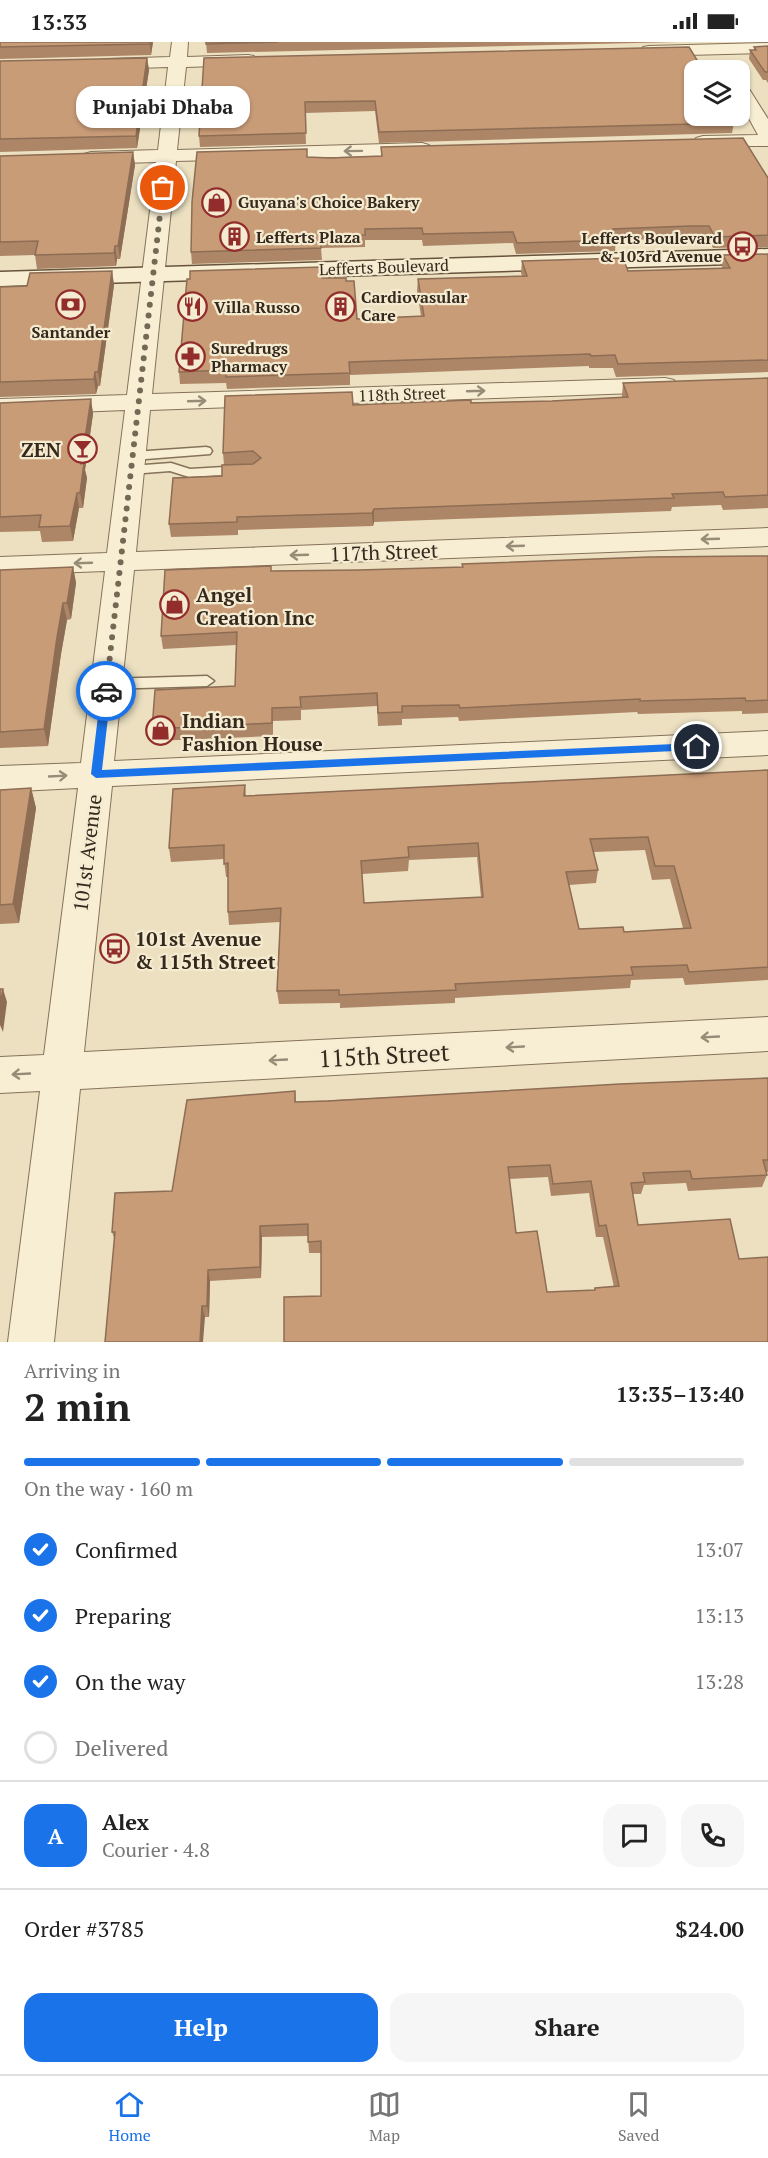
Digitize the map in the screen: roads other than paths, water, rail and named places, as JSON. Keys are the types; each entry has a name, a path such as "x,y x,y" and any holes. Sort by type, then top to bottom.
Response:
{"street":[{"name":"101st Avenue","path":"31,1342 180,42"},
{"path":"637,51 718,52 768,48"},
{"path":"84,64 269,60"},
{"path":"750,105 768,135"},
{"path":"690,142 768,140"},
{"path":"71,159 439,149"},
{"name":"Lefferts Boulevard","path":"0,279 768,256"},
{"name":"118th Street","path":"0,407 686,384"},
{"name":"117th Street","path":"0,566 768,537"},
{"path":"0,779 768,743"},
{"name":"115th Street","path":"0,1075 768,1034"}],"lane":[{"path":"132,463 206,452"},
{"path":"132,463 171,467 189,473 254,470"},
{"path":"106,684 207,681"}],"place":[{"name":"Punjabi Dhaba","path":"163,188"},
{"name":"Guyana's Choice Bakery","path":"217,202"},
{"name":"Lefferts Plaza","path":"235,237"},
{"name":"Lefferts Boulevard & 103rd Avenue","path":"743,247"},
{"name":"Santander","path":"71,304"},
{"name":"Cardiovasular Care","path":"340,306"},
{"name":"Villa Russo","path":"193,307"},
{"name":"Suredrugs Pharmacy","path":"190,357"},
{"name":"ZEN","path":"82,449"},
{"name":"Angel Creation Inc","path":"175,605"},
{"name":"Indian Fashion House","path":"161,731"},
{"name":"101st Avenue & 115th Street","path":"114,949"}]}
